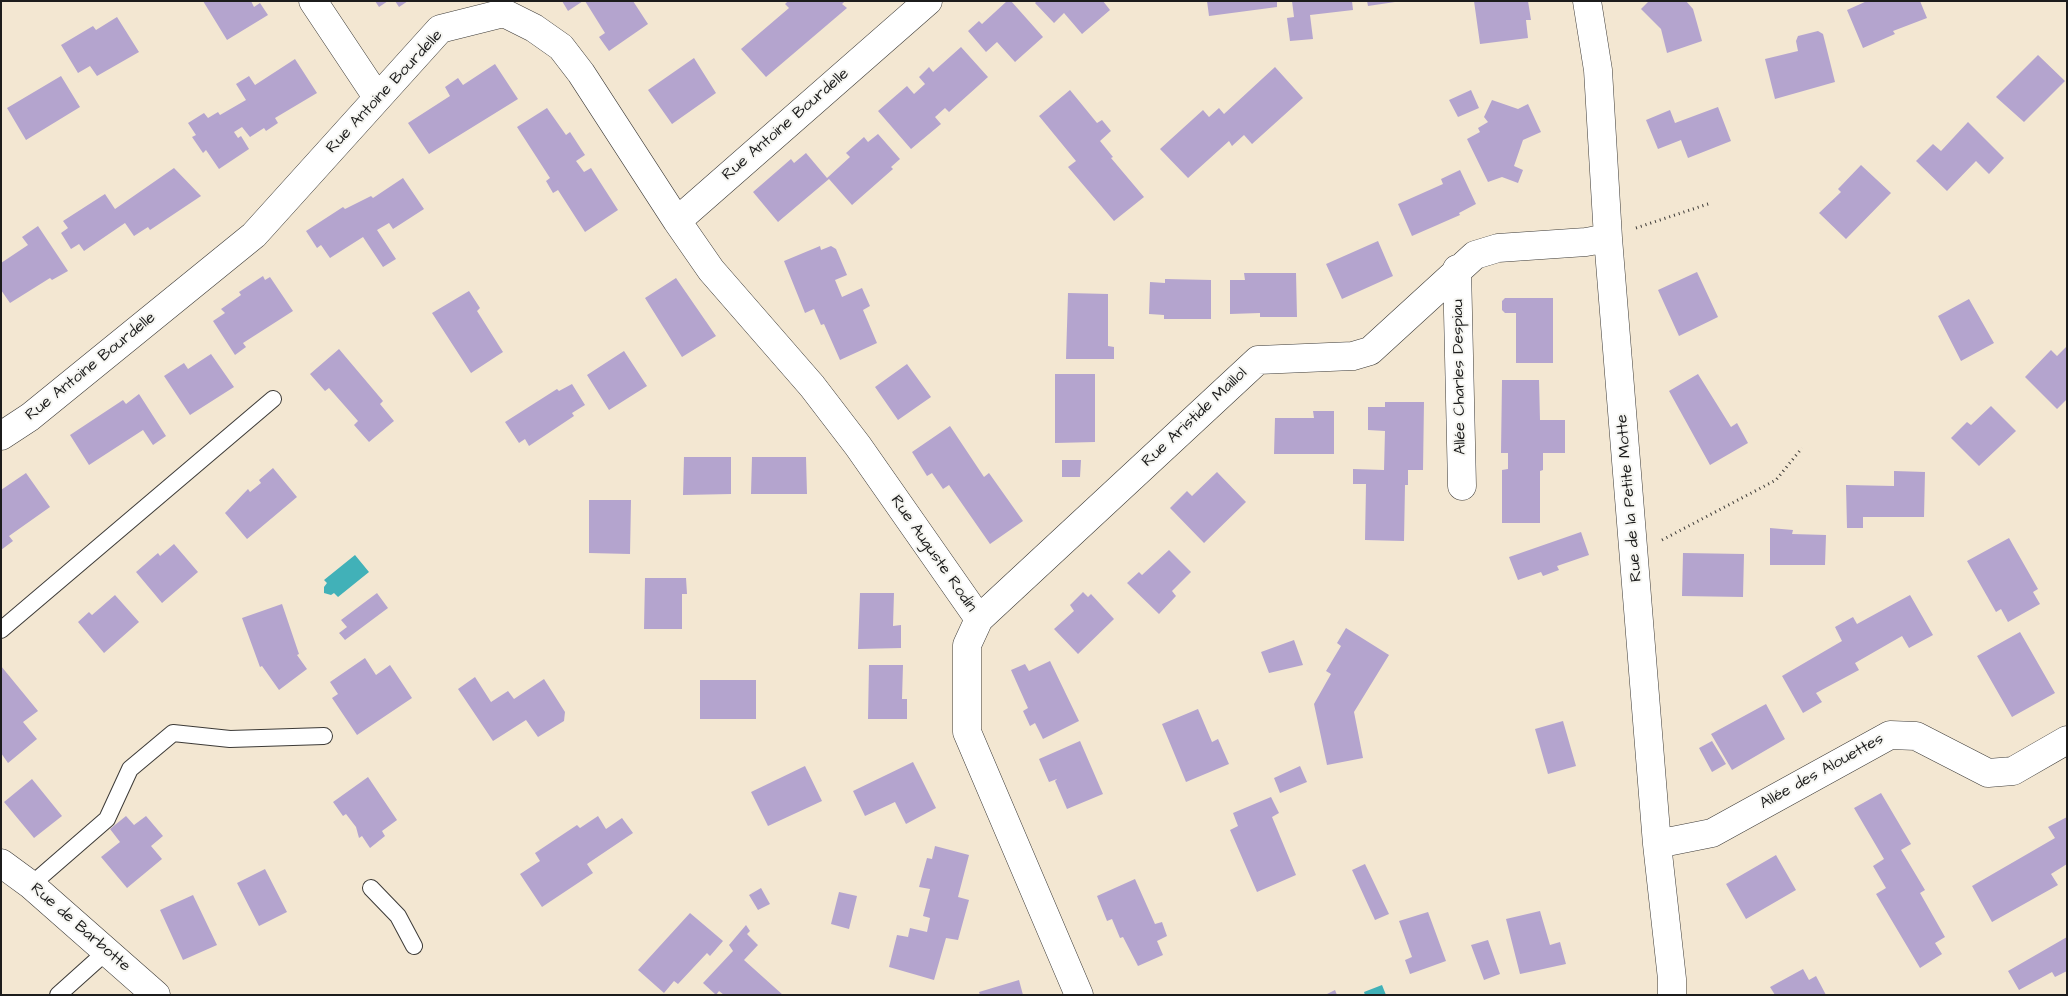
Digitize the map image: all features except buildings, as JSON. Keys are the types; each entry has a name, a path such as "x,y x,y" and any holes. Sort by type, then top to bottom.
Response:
{"street":[{"path":"313,1 378,97"},
{"name":"Rue Antoine Bourdelle","path":"1,436 30,417 254,235 440,29 504,13 534,28 561,47 581,73 677,221 928,1"},
{"name":"Rue de la Petite Motte","path":"1587,1 1598,70 1608,238 1657,844 1672,979 1672,995"},
{"name":"Rue Auguste Rodin","path":"677,221 711,270 812,386 858,446 979,619 967,645 968,732 1079,995"},
{"name":"Rue Aristide Maillol","path":"979,619 1258,360 1353,356 1370,351 1457,268 1475,254 1498,248 1586,242 1608,238"},
{"name":"Allée Charles Despiau","path":"1457,268 1462,486"},
{"name":"Allée des Alouettes","path":"1657,844 1712,833 1890,734 1916,736 1988,773 2012,772 2067,740"},
{"name":"Rue de Barbotte","path":"1,863 31,885 156,995"}],"lane":[{"path":"1,630 273,399"},
{"path":"31,885 107,819 130,769 173,733 230,739 324,736"},
{"path":"372,888 398,916 414,946"},
{"path":"58,995 107,951"}],"path":[{"path":"1608,238 1712,203"},
{"path":"1634,554 1776,480 1802,448"}],"water":[{"path":"355,555 369,572 338,597 334,593 331,595 324,593 324,587 327,583 324,580"},
{"path":"1382,985 1386,995 1365,995 1364,992"}]}
